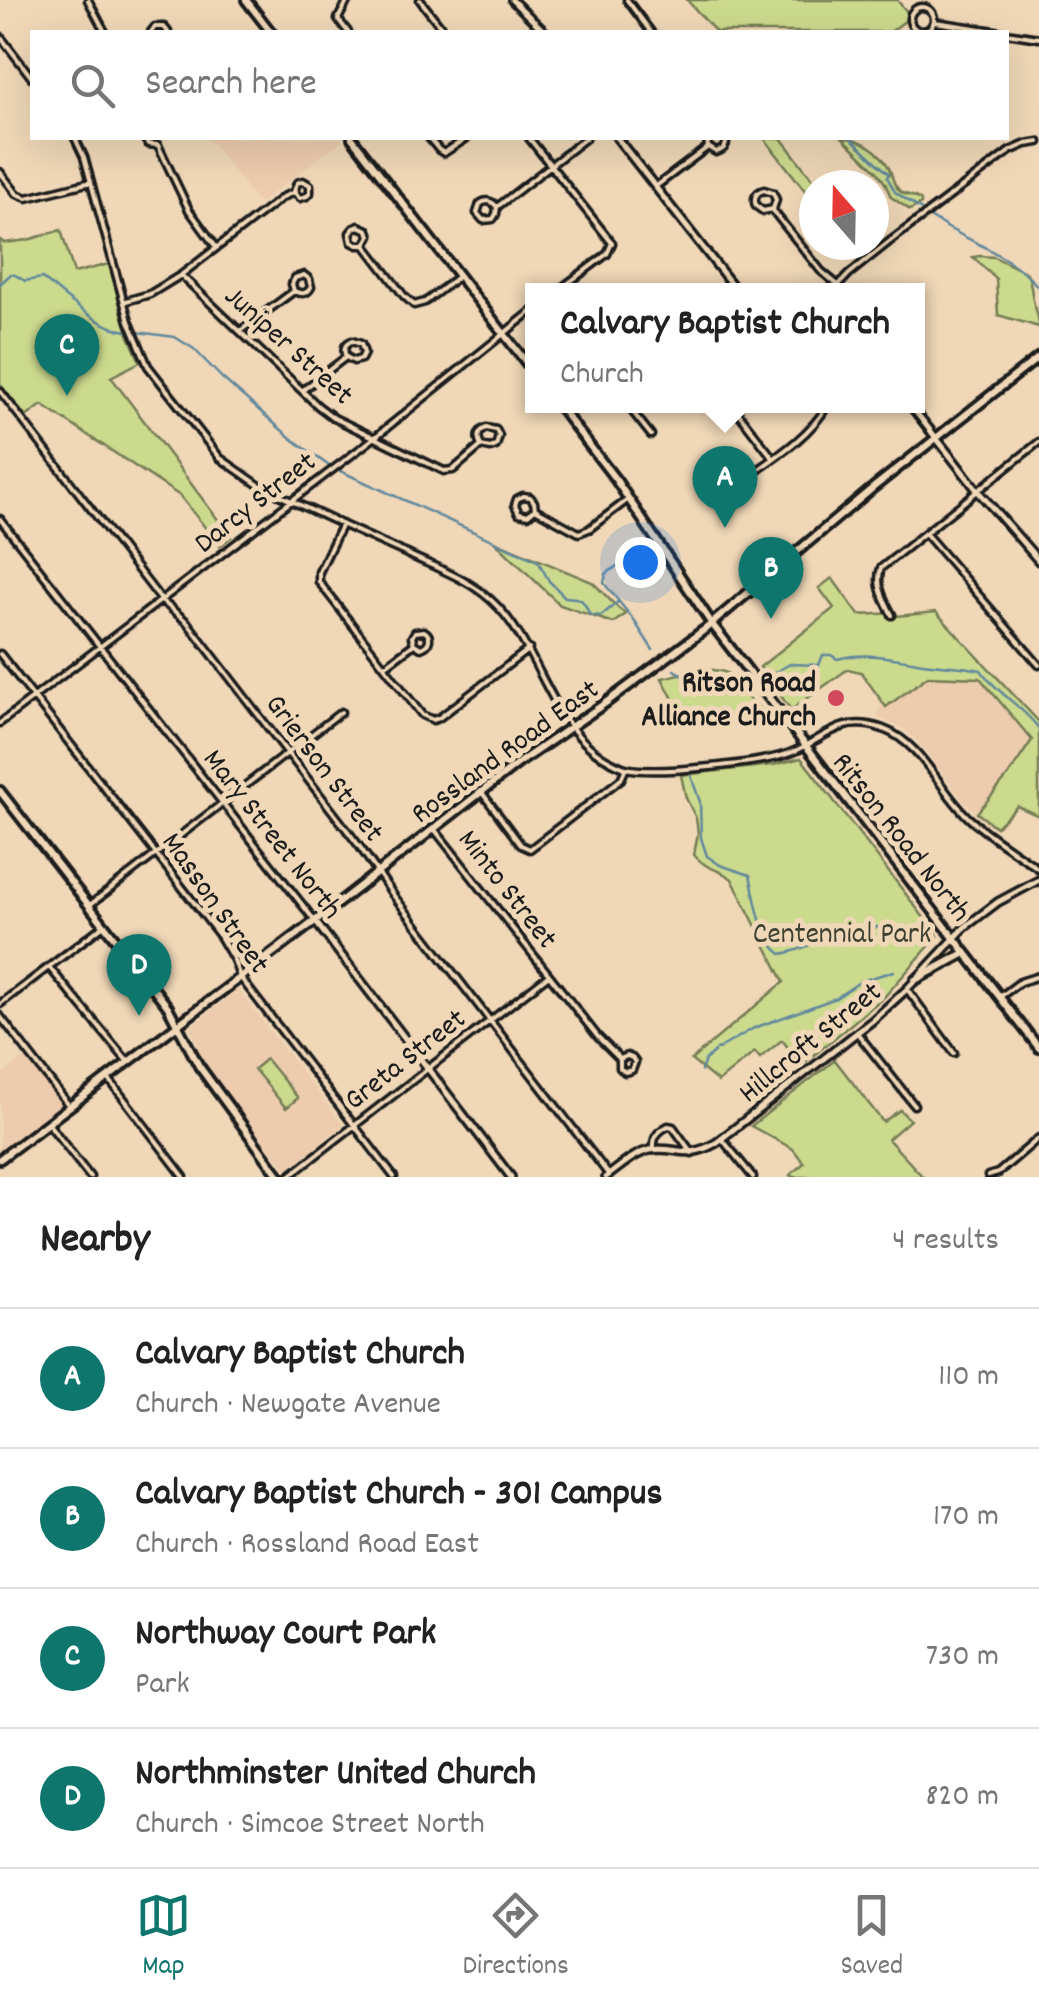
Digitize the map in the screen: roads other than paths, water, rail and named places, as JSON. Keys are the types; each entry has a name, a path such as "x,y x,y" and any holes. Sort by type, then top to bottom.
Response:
{"main road":[{"path":"246,0 269,30"},
{"path":"354,140 525,361"},
{"name":"Rossland Road East","path":"0,1159 481,791 712,624 874,487 1039,357"},
{"name":"Ritson Road North","path":"564,413 712,624 1039,1048"},
{"path":"0,790 168,1008 198,1066 277,1176"},
{"path":"915,980 964,952"}],"street":[{"path":"88,0 104,30"},
{"path":"346,30 338,19 348,0"},
{"path":"420,0 443,30"},
{"path":"513,0 542,30"},
{"path":"627,0 650,30"},
{"path":"920,30 910,18 916,10 930,11 935,22"},
{"path":"925,30 935,22"},
{"path":"935,22 985,30"},
{"path":"1009,34 1039,38"},
{"path":"0,37 30,75"},
{"path":"76,140 132,332 148,366 201,436 242,475 478,589 512,622 549,692 591,748 626,768 674,768 762,760 788,754 844,726 877,727 906,742 972,821 1039,869"},
{"path":"145,140 148,144 160,143 189,210 216,246"},
{"path":"431,140 444,153 464,140"},
{"path":"531,140 612,243 611,249 568,283"},
{"path":"496,208 492,202 482,202 477,213 483,220 495,217 496,208 584,140"},
{"path":"618,140 730,283"},
{"path":"707,140 713,151 722,150 726,140"},
{"path":"842,283 889,242 1010,151 1039,142"},
{"path":"655,187 708,147"},
{"path":"0,172 17,194 27,198 91,182"},
{"path":"124,302 150,294 181,275 283,196 294,192"},
{"path":"773,192 776,200 772,209 763,211 756,206 754,199 758,193 773,192"},
{"path":"772,209 832,283"},
{"path":"365,245 414,305 458,276"},
{"name":"Juniper Street","path":"181,275 334,418 449,472 481,446"},
{"path":"240,331 294,291"},
{"name":"Darcy Street","path":"0,723 374,438 525,316"},
{"path":"303,390 346,358"},
{"name":"Grierson Street","path":"0,391 162,601 186,622 287,752 608,1176"},
{"path":"634,413 651,435"},
{"path":"739,413 773,458"},
{"path":"738,484 823,413"},
{"path":"918,413 977,490 1039,561"},
{"path":"489,427 496,430 496,446 481,446 480,432 489,427"},
{"path":"892,615 878,586 881,568 1039,442"},
{"path":"530,497 535,510 528,515 519,514 517,499 530,497"},
{"path":"535,510 580,532 628,499"},
{"name":"Mary Street North","path":"0,519 511,1177"},
{"path":"342,524 319,572 319,582 422,715 433,720 444,715 529,650"},
{"path":"925,533 1039,665"},
{"path":"384,667 414,644"},
{"name":"Masson Street","path":"0,654 220,936 240,977 394,1177"},
{"path":"89,905 341,712"},
{"path":"481,791 522,845 530,848 621,779 626,768"},
{"name":"Minto Street","path":"433,828 598,1038 620,1059"},
{"name":"Hillcroft Street","path":"692,1153 722,1138 857,1033 907,989 954,938 998,902 1039,880"},
{"path":"0,1004 104,925"},
{"path":"49,967 128,1062"},
{"name":"Greta Street","path":"288,1177 548,975"},
{"path":"1000,997 1020,982 1039,976"},
{"path":"907,989 954,1052"},
{"path":"0,1016 70,1107"},
{"path":"857,1033 914,1104"},
{"path":"108,1078 184,1177"},
{"path":"48,1123 90,1177"},
{"path":"654,1150 656,1135 668,1126 673,1127 692,1153"},
{"path":"722,1138 749,1176"},
{"path":"988,1176 998,1174 1039,1138"},
{"path":"608,1176 634,1157 654,1150 692,1153"}],"waterway":[{"path":"853,140 889,174 895,192 923,211"},
{"path":"930,217 1002,257 1039,288"},
{"path":"0,284 11,274 25,281 42,278 93,318 127,331"},
{"path":"137,332 175,337 194,349 291,438 329,466"},
{"path":"338,470 538,561 549,581 565,597 582,600 590,615 601,616 619,601"},
{"path":"640,549 606,574 604,583 653,650"},
{"path":"770,675 790,664 819,665 823,655 837,659 877,656 981,670 1039,729"},
{"path":"674,670 715,694 744,693"},
{"path":"691,776 700,802 701,838 707,856 750,875 763,929 781,954 854,929 932,929"},
{"path":"701,1071 705,1060 715,1051 754,1028 836,998 861,981 894,971"}],"place":[{"name":"Northway Court Park","path":"67,396"},
{"name":"Calvary Baptist Church","path":"725,528"},
{"name":"Calvary Baptist Church - 301 Campus","path":"771,619"},
{"name":"Ritson Road Alliance Church","path":"836,698"},
{"name":"Northminster United Church","path":"139,1016"}],"park label":[{"name":"Centennial Park","path":"842,932"}]}
